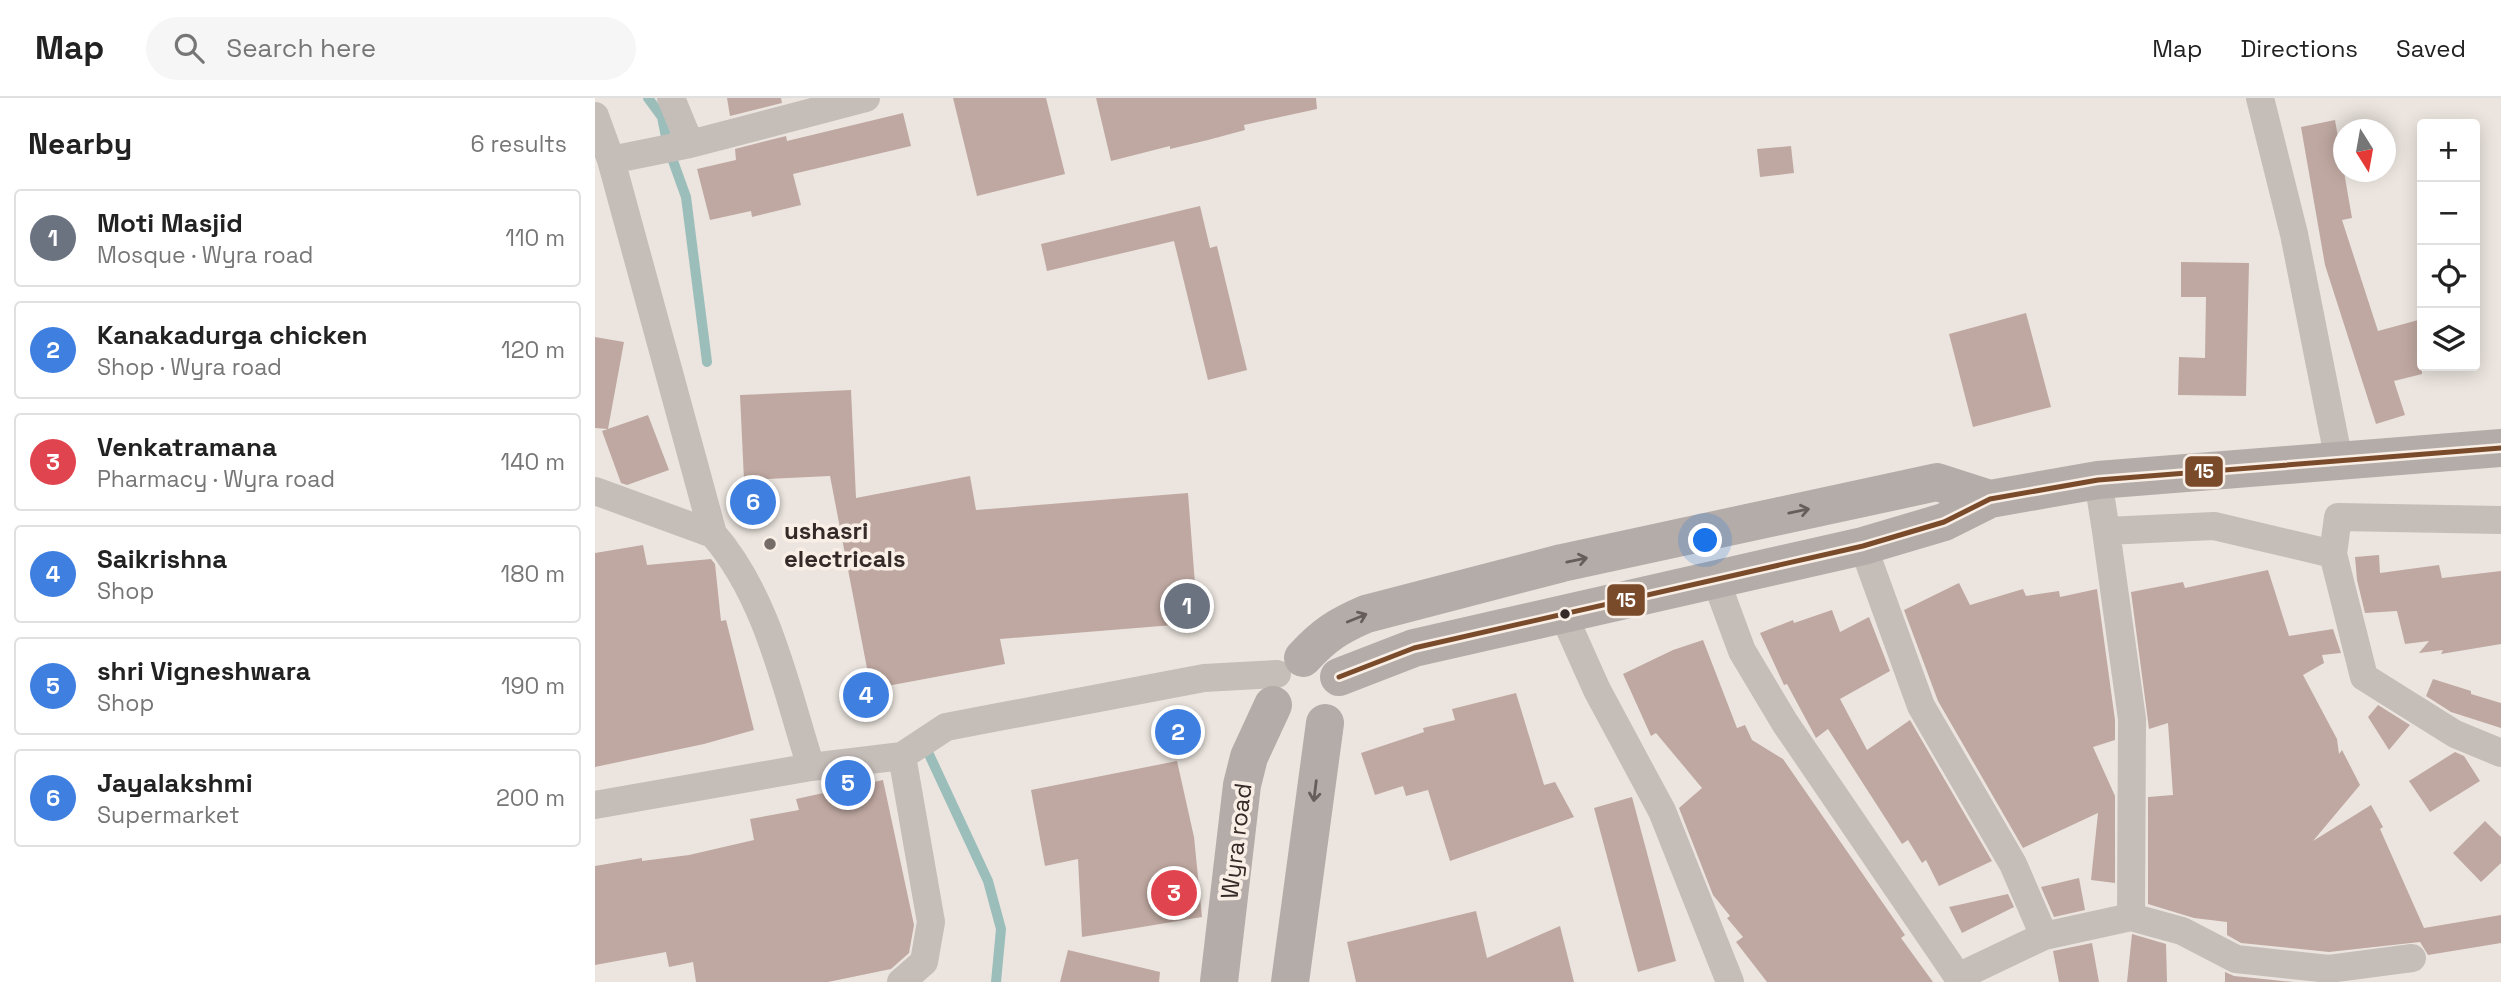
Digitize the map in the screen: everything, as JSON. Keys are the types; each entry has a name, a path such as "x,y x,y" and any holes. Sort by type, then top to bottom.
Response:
{"main road":[{"path":"1339,677 1414,648 1863,546 1944,522 1990,499 2098,480 2493,447"},
{"path":"1284,679 1317,659 1330,666 1339,677 1342,694 1338,711 1325,723 1311,728 1295,727 1281,718 1284,679 1320,639 1338,626 1366,614 1562,563 1937,482 1990,499"},
{"name":"Wyra road","path":"1219,982 1242,785 1249,757 1284,679"},
{"path":"1290,982 1325,723"}],"street":[{"path":"671,98 690,144"},
{"path":"611,160 690,144 866,98"},
{"path":"2260,98 2294,234 2339,461"},
{"path":"595,116 611,160 713,534 759,606 811,767"},
{"path":"2098,480 2132,719 2131,917"},
{"path":"595,491 713,534"},
{"path":"2501,520 2338,517 2333,554 2364,677 2455,734 2501,753"},
{"path":"2106,531 2214,526 2333,554"},
{"path":"1863,546 1921,706 2013,864 2044,936"},
{"path":"1715,578 1742,651 1785,723 1959,979 2044,936 2131,917 2182,931 2236,959 2329,970 2411,958"},
{"path":"1563,614 1597,690 1662,811 1730,982"},
{"path":"595,805 811,767 902,756 946,727 1203,678 1284,679"},
{"path":"901,982 924,962 931,922 902,756"}],"building":[{"path":"727,98 781,98 782,103 730,116"},
{"path":"953,98 1046,98 1065,174 977,196"},
{"path":"1096,98 1316,98 1317,109 1244,125 1245,130 1208,140 1170,149 1170,146 1111,161"},
{"path":"903,113 911,146 793,174 801,205 752,217 751,211 710,220 697,169 736,160 735,149 786,136 787,141"},
{"path":"2333,120 2333,182 2346,182 2352,218 2342,220 2378,331 2417,320 2417,371 2422,371 2422,374 2394,381 2405,415 2376,424 2325,265 2301,127"},
{"path":"1791,146 1794,173 1760,177 1757,149"},
{"path":"1200,206 1210,248 1217,246 1247,370 1208,380 1174,241 1047,271 1041,244"},
{"path":"2181,262 2249,263 2246,396 2178,395 2179,357 2205,358 2206,297 2181,297"},
{"path":"2026,313 2051,407 1973,427 1949,334"},
{"path":"595,337 624,342 608,429 595,428"},
{"path":"851,390 856,498 970,476 976,510 1188,493 1198,623 1000,639 1005,664 871,689 830,476 744,480 740,395"},
{"path":"648,415 669,470 627,485 621,483 602,431"},
{"path":"643,545 647,565 711,559 715,564 721,621 726,620 754,730 704,744 595,767 595,553"},
{"path":"2379,555 2380,573 2439,565 2442,578 2501,571 2501,644 2441,654 2443,650 2419,653 2429,641 2405,644 2397,611 2365,613 2355,557"},
{"path":"2268,570 2289,636 2333,629 2341,653 2322,655 2324,663 2303,675 2337,739 2339,754 2342,750 2360,785 2313,841 2371,805 2383,827 2380,829 2424,928 2501,915 2501,943 2428,955 2420,942 2329,952 2241,943 2227,935 2227,922 2194,918 2148,904 2148,797 2173,795 2168,723 2149,729 2131,592 2183,582 2185,588"},
{"path":"1959,583 1970,605 2023,589 2026,596 2059,591 2060,597 2097,589 2115,720 2115,740 2093,747 2115,796 2115,883 2091,880 2098,813 2023,848 1938,701 1904,610"},
{"path":"1832,610 1840,632 1869,617 1890,671 1840,699 1867,750 1910,720 1992,861 1939,886 1926,860 1922,863 1908,840 1902,844 1828,729 1816,738 1787,684 1784,685 1760,633 1793,620 1794,623"},
{"path":"1703,640 1737,728 1745,725 1752,740 1783,759 1905,935 1901,938 1933,982 1767,982 1736,942 1743,937 1713,895 1679,808 1702,788 1656,733 1651,736 1623,674 1673,650"},
{"path":"2433,679 2501,703 2501,728 2451,712 2426,696"},
{"path":"1516,693 1544,785 1555,782 1574,817 1450,861 1428,790 1406,796 1403,786 1375,795 1361,753 1424,732 1423,728 1455,720 1452,709"},
{"path":"2378,705 2410,725 2389,750 2368,717"},
{"path":"2455,752 2464,756 2480,781 2430,812 2409,781"},
{"path":"1177,761 1194,837 1202,917 1082,937 1078,859 1045,866 1031,790"},
{"path":"883,780 914,925 909,953 891,969 828,982 696,982 693,962 669,967 666,952 595,965 595,866 642,858 642,861 689,855 754,840 750,819 799,810 796,799"},
{"path":"1632,797 1676,961 1638,972 1594,808"},
{"path":"2485,821 2501,837 2501,863 2481,882 2453,853"},
{"path":"2079,878 2085,910 2054,917 2041,887"},
{"path":"2008,894 2014,907 1962,933 1949,907"},
{"path":"1476,911 1487,958 1560,926 1574,982 1356,982 1347,942"},
{"path":"2132,934 2166,944 2167,982 2127,982"},
{"path":"2092,943 2099,982 2059,982 2053,951"},
{"path":"1068,950 1160,972 1159,982 1060,982"},
{"path":"2225,972 2234,976 2294,982 2225,982"}],"waterway":[{"path":"648,98 662,117 668,147 686,197 707,362"},
{"path":"927,750 988,881 1001,929 996,982"}],"transit line":[{"name":"15","path":"1339,677 1414,648 1863,546 1944,522 1990,499 2098,480 2501,448"}],"place":[{"name":"Jayalakshmi","path":"753,502"},
{"name":"ushasri electricals","path":"770,544"},
{"name":"Moti Masjid","path":"1187,606"},
{"name":"Saikrishna","path":"866,695"},
{"name":"Kanakadurga chicken","path":"1178,732"},
{"name":"shri Vigneshwara","path":"848,783"},
{"name":"Venkatramana","path":"1174,893"}]}
